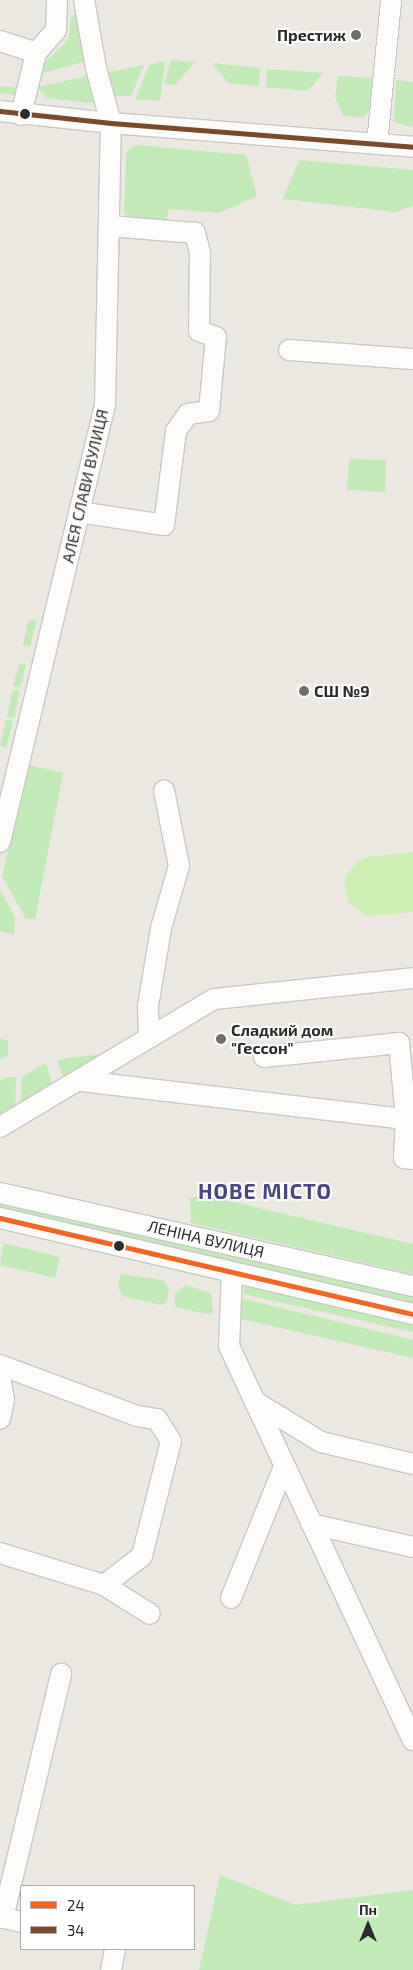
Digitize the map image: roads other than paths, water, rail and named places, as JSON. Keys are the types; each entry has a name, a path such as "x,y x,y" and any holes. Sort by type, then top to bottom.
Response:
{"street":[{"path":"21,115 36,53 56,30 57,0"},
{"name":"АЛЕЯ СЛАВИ ВУЛИЦЯ","path":"0,842 105,404 111,123 96,68 84,0"},
{"path":"376,144 391,0"},
{"path":"0,41 36,53"},
{"path":"0,111 21,115 111,123 413,147"},
{"path":"79,512 164,525 176,432 188,414 209,411 210,402 216,337 199,331 200,253 195,233 109,226"},
{"path":"289,350 413,359"},
{"path":"149,1037 148,1006 161,928 179,866 164,790"},
{"path":"0,1127 81,1081 214,998 413,978"},
{"path":"264,1057 406,1042 404,1158 413,1159"},
{"path":"81,1081 406,1119"},
{"name":"ЛЕНІНА ВУЛИЦЯ","path":"0,1193 413,1286"},
{"name":"ЛЕНІНА ВУЛИЦЯ","path":"0,1218 413,1314"},
{"path":"232,1272 230,1346 311,1524 406,1711 413,1740"},
{"path":"0,1365 137,1416 157,1419 171,1441 142,1556 104,1585"},
{"path":"0,1377 4,1400 0,1419"},
{"path":"254,1401 321,1442 413,1464"},
{"path":"231,1598 284,1467"},
{"path":"311,1524 413,1547"},
{"path":"0,1553 104,1585 150,1614"},
{"path":"8,1919 61,1674"},
{"path":"110,1970 115,1950"}],"place":[{"name":"Престиж","path":"356,35"},
{"name":"СШ №9","path":"304,691"},
{"name":"Сладкий дом \"Гессон\"","path":"221,1039"}],"district":[{"name":"НОВЕ МІСТО","path":"265,1191"}]}
